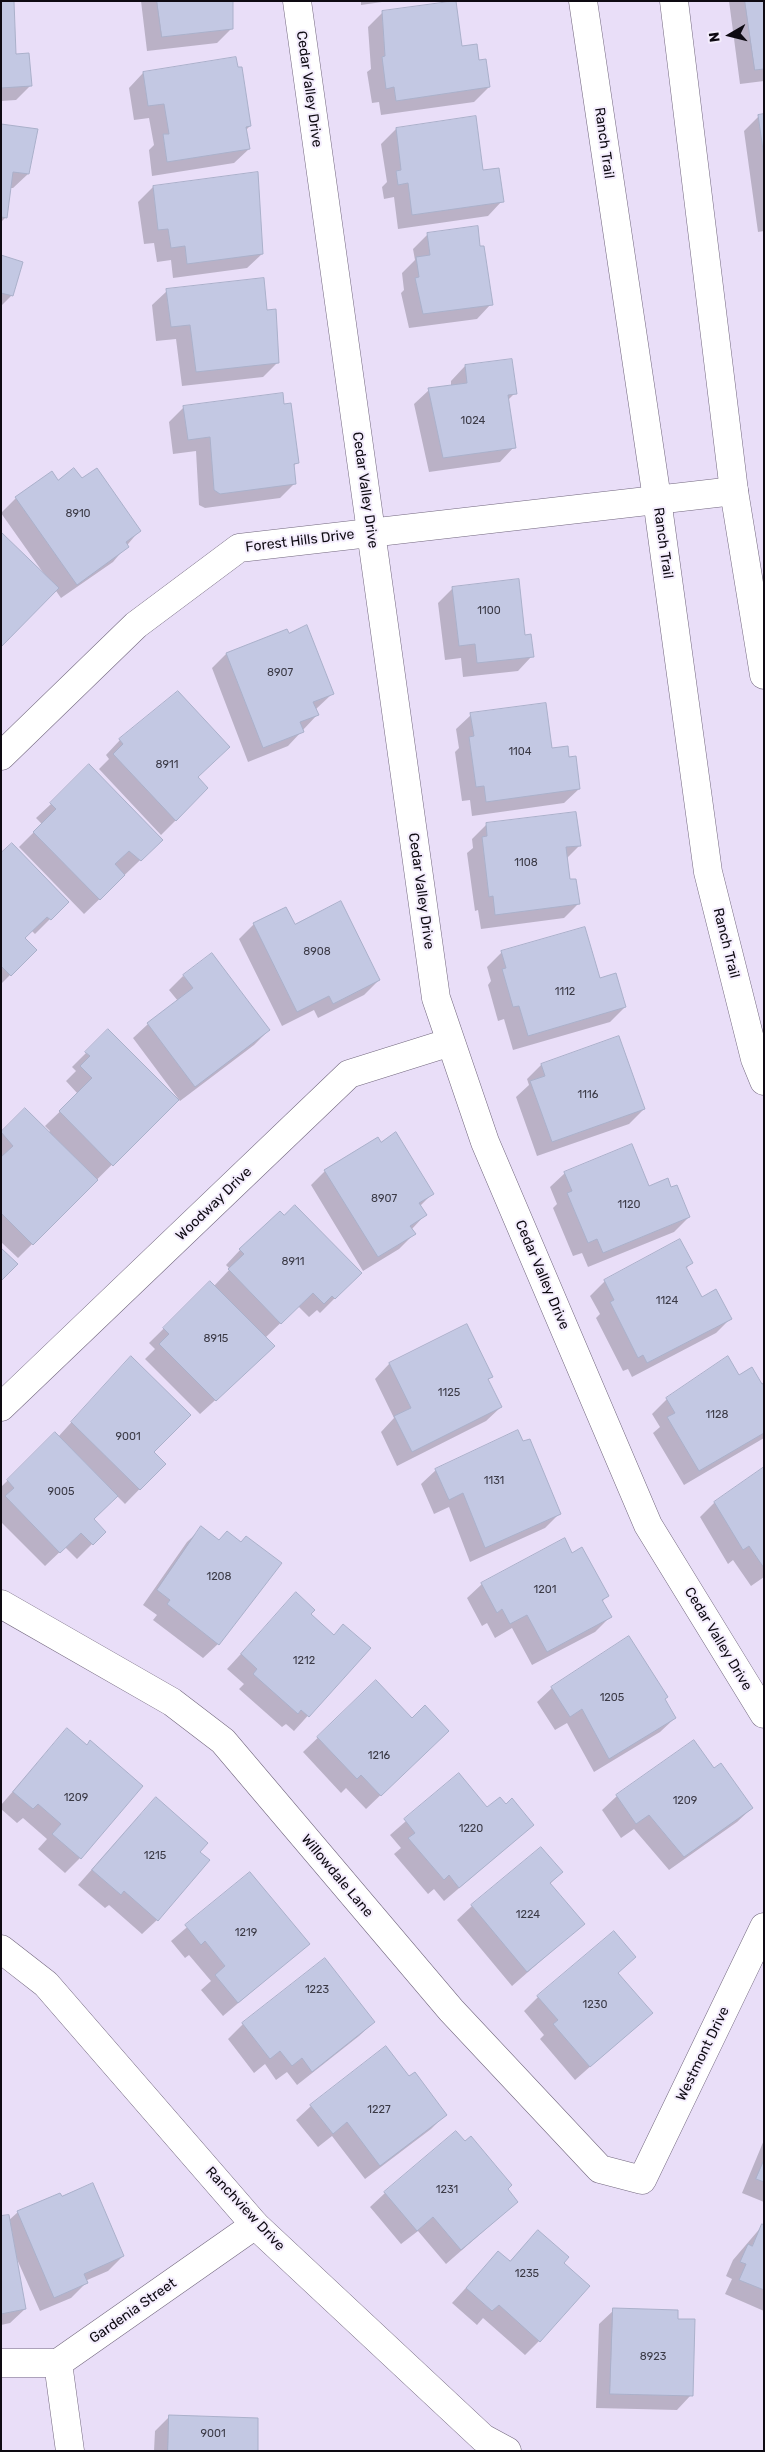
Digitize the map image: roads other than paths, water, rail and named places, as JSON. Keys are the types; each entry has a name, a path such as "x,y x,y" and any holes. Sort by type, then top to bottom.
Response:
{"street":[{"name":"Cedar Valley Drive","path":"297,1 436,998 485,1142 648,1525 764,1714"},
{"name":"Ranch Trail","path":"583,1 657,500 708,872 755,1059 764,1081"},
{"path":"674,1 734,491 764,675"},
{"name":"Forest Hills Drive","path":"1,756 136,625 239,548 734,491"},
{"name":"Woodway Drive","path":"1,1407 349,1074 451,1042"},
{"name":"Willowdale Lane","path":"1,1604 172,1702 223,1741 451,2010 600,2169 642,2180"},
{"name":"Westmont Drive","path":"642,2180 764,1927"},
{"name":"Ranchview Drive","path":"1,1948 46,1984 255,2225 483,2438 507,2451"},
{"name":"Gardenia Street","path":"58,2363 255,2225"},
{"path":"1,2362 58,2363 70,2451"}]}
